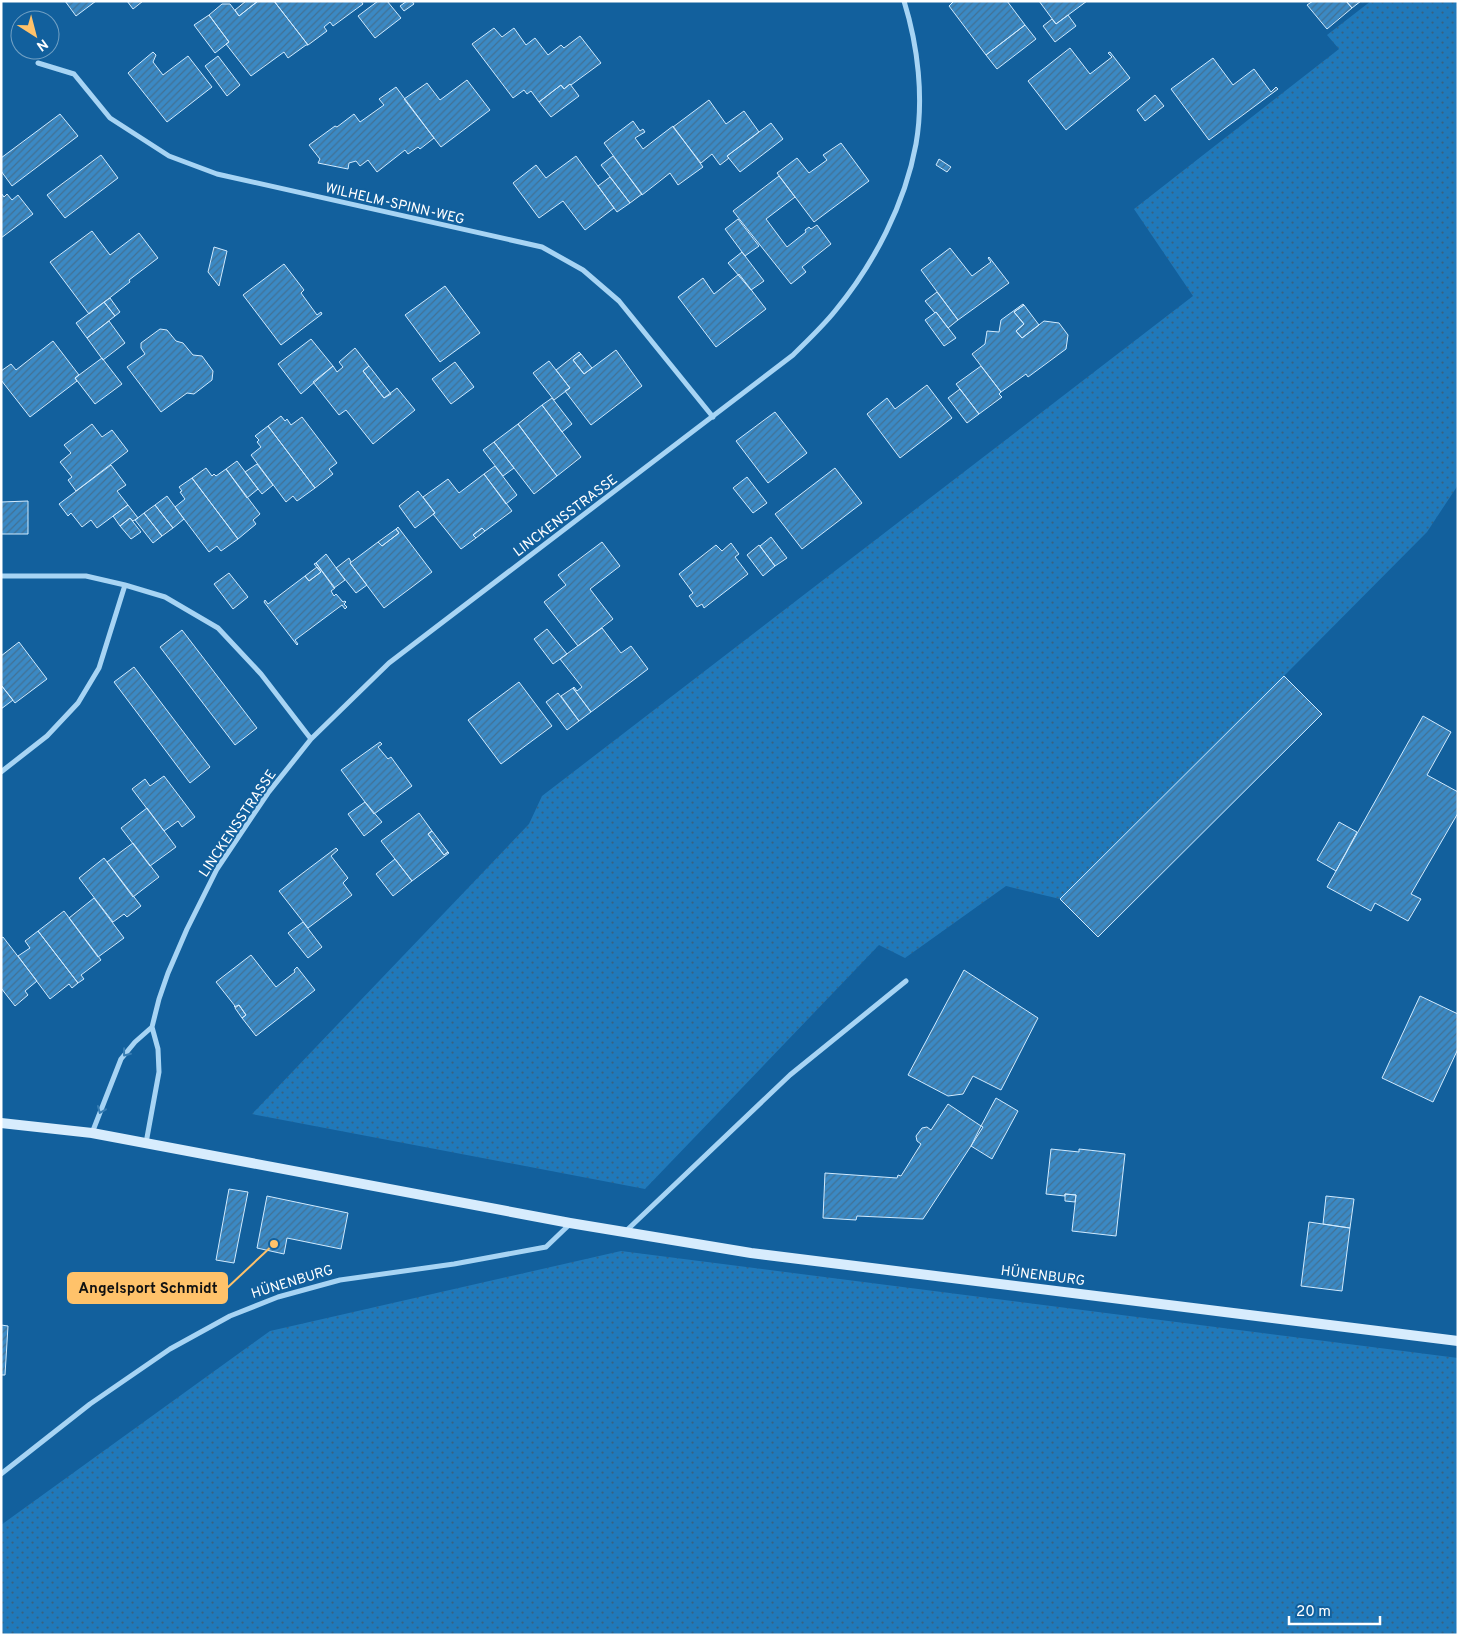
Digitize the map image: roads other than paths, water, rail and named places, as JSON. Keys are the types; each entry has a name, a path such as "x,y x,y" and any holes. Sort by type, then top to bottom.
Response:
{"street":[{"name":"LINCKENSSTRASSE","path":"146,1142 159,1072 158,1049 152,1026 158,1000 168,973 217,868 268,793 312,739 389,663 794,355 835,311 860,278 894,215 916,144 919,82 904,1"},
{"name":"WILHELM-SPINN-WEG","path":"38,63 74,74 110,118 169,156 217,174 542,247 583,270 619,301 712,417"},
{"path":"1,576 86,576 125,584 164,597 218,628 261,674 312,739"},
{"path":"1,772 47,736 78,703 99,668 125,584"},
{"path":"626,1231 790,1075 906,981"},
{"path":"92,1133 121,1059 152,1026"},
{"name":"HÜNENBURG","path":"1,1123 92,1133 146,1142 570,1223 751,1253 1458,1340"},
{"name":"HÜNENBURG","path":"1,1474 90,1404 170,1349 230,1316 278,1297 340,1280 473,1261 546,1247 570,1223"}],"place":[{"name":"Angelsport Schmidt","path":"274,1244"}]}
